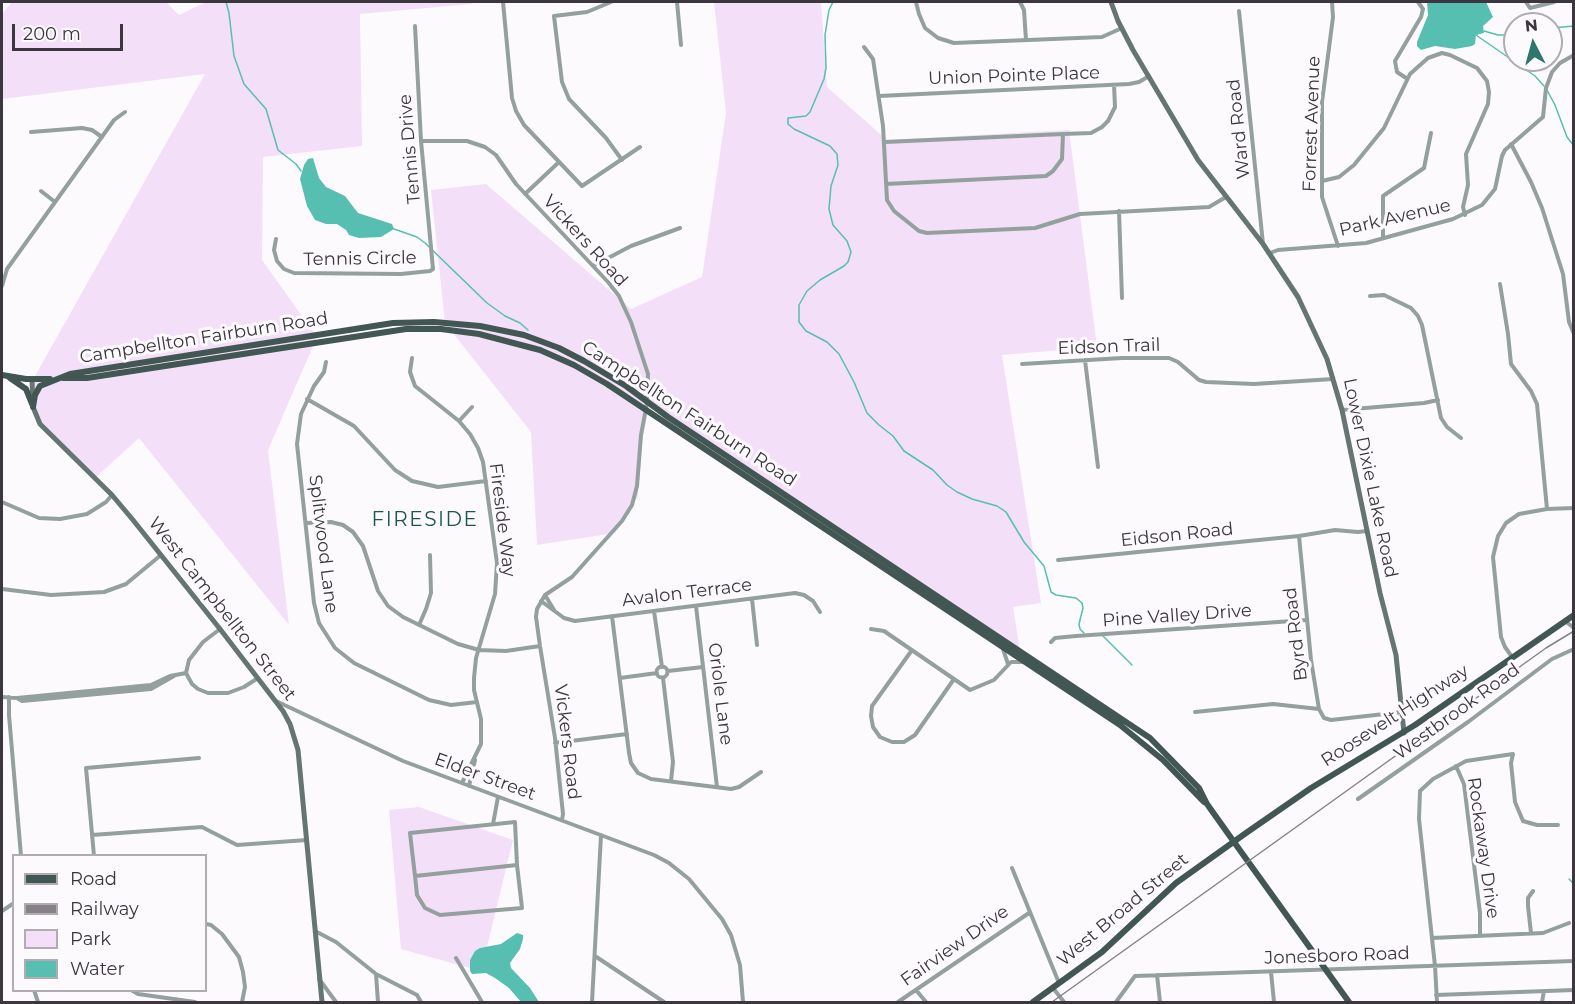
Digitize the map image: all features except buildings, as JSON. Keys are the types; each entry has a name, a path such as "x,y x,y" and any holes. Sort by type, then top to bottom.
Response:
{"main road":[{"name":"Campbellton Fairburn Road","path":"61,378 70,374 103,368 380,325 441,322 494,328 544,342 584,361 626,386 647,403 1138,729 1161,748 1199,788 1207,804 1349,1002"},
{"name":"Campbellton Fairburn Road","path":"3,375 32,379 87,378 394,330 441,329 492,336 551,354 596,377 1142,742 1163,760 1196,796 1207,804"},
{"path":"3,375 23,386 28,392 33,407"},
{"path":"33,407 35,395 40,386 61,378"},
{"name":"Roosevelt Highway","path":"1234,842 1311,788 1404,733 1574,615"},
{"name":"West Broad Street","path":"1033,1002 1124,934 1176,883 1234,842"}],"street":[{"path":"503,2 512,98 524,125 582,186 640,147"},
{"path":"611,2 587,12 554,16 562,82 569,99 606,138 622,160"},
{"path":"677,2 681,45"},
{"path":"916,2 925,28 938,38 954,43 1102,37 1122,28"},
{"path":"1020,2 1024,10 1026,40"},
{"name":"Lower Dixie Lake Road","path":"1112,2 1122,28 1205,171 1270,253 1301,302 1334,379 1366,531 1396,655 1404,733"},
{"name":"Forrest Avenue","path":"1332,2 1333,17 1322,102 1322,182 1323,206 1338,246"},
{"path":"1406,78 1397,72 1395,61 1421,17 1423,9 1418,2"},
{"path":"1526,2 1530,8 1554,2"},
{"name":"Ward Road","path":"1239,11 1263,244"},
{"name":"Tennis Drive","path":"415,26 421,141 433,269"},
{"path":"864,47 873,59 879,96 885,142 887,200 894,212 913,228 927,233 1035,228 1080,214 1209,207 1226,197"},
{"path":"1322,182 1339,177 1354,165 1384,128 1406,78 1428,57 1442,53 1473,65 1487,81 1490,92 1488,104 1466,154 1468,185 1465,215"},
{"name":"Park Avenue","path":"1270,253 1278,250 1356,245 1465,215 1482,205 1492,195 1497,183 1502,156 1511,144 1543,117 1549,77 1555,68 1574,55"},
{"name":"Union Pointe Place","path":"879,96 1130,84 1149,76"},
{"path":"885,142 1091,132 1102,128 1108,122 1115,107 1114,85"},
{"path":"2,286 7,269 114,120 125,112"},
{"path":"31,132 82,128 92,130 102,137"},
{"path":"1383,238 1383,196 1424,168 1431,133"},
{"path":"886,184 1046,176 1062,159 1063,134"},
{"name":"Vickers Road","path":"421,141 467,141 485,147 496,155 525,195 613,289 627,312 648,374 647,403 639,447 637,486 628,513 572,577 545,596 536,617 555,743 563,814 561,820"},
{"path":"1511,144 1542,208 1563,274 1569,322 1574,334"},
{"path":"525,195 559,162"},
{"path":"41,191 55,202"},
{"path":"1119,211 1122,298"},
{"path":"593,266 631,246 680,228"},
{"name":"Tennis Circle","path":"276,239 274,250 277,261 284,269 294,273 401,274 433,269"},
{"path":"1500,284 1511,364 1531,391 1537,404 1547,509"},
{"path":"1370,296 1384,295 1411,308 1418,316 1422,325 1441,418 1447,427 1461,438"},
{"name":"Fireside Way","path":"412,358 411,379 419,390 459,421 478,448 486,481 498,576 474,678 482,730 481,744 462,784"},
{"name":"Eidson Trail","path":"1022,364 1169,358 1178,362 1199,380 1215,383 1254,384 1334,379"},
{"path":"1085,360 1098,467"},
{"name":"Splitwood Lane","path":"326,362 324,372 307,399 301,414 297,444 316,613 323,632 335,648 354,663 429,700 451,705 477,702"},
{"name":"West Campbellton Street","path":"32,379 33,407 40,424 112,495 220,629 290,724 298,750 322,1002"},
{"path":"307,399 354,426 395,470 412,481 438,487 486,481"},
{"path":"1342,410 1438,400"},
{"path":"459,421 471,407"},
{"path":"2,502 39,518 60,519 87,514 106,502 112,495"},
{"path":"1512,657 1501,637 1493,557 1494,546 1501,530 1512,518 1525,512 1574,508"},
{"path":"306,523 331,522 343,525 353,532 363,546 382,598 396,612 419,625 458,644 479,650 506,651 540,646"},
{"path":"1299,536 1335,530 1366,531"},
{"name":"Eidson Road","path":"1058,560 1299,536"},
{"name":"Byrd Road","path":"1299,536 1319,710"},
{"path":"2,589 51,595 104,592 126,584 162,555"},
{"path":"419,625 431,593 430,555"},
{"name":"Avalon Terrace","path":"541,601 564,618 575,621 795,593 813,601 820,612"},
{"path":"545,596 554,610"},
{"path":"752,599 757,645"},
{"name":"Oriole Lane","path":"696,606 717,787"},
{"path":"654,611 662,667 668,671 703,667"},
{"path":"612,616 631,763 638,773 651,779 731,789 739,787 761,772"},
{"name":"Pine Valley Drive","path":"1051,642 1055,638 1076,636 1307,620"},
{"path":"1565,621 1574,628"},
{"path":"220,629 192,654 186,673 192,684 198,689 218,694 238,690 258,678"},
{"path":"871,629 884,631 970,690 994,680 1008,664 1015,661 1023,662"},
{"path":"1002,648 1008,664"},
{"name":"Westbrook Road","path":"1358,799 1468,722 1552,658 1574,649"},
{"path":"912,650 872,706 873,727 880,737 892,742 904,742 915,735 954,679"},
{"path":"657,673 657,670 662,667"},
{"path":"668,671 663,678 673,762 670,781"},
{"path":"2,697 17,698 151,685 170,676 186,673"},
{"path":"620,678 657,673"},
{"path":"657,673 663,678"},
{"path":"9,697 21,854"},
{"name":"Elder Street","path":"275,701 383,753 669,862 689,879 722,919 731,935 740,965 743,1002"},
{"path":"1195,712 1273,704 1319,710 1324,718 1331,720 1403,712"},
{"path":"555,743 627,734"},
{"path":"1437,1002 1418,802 1420,791 1426,784 1466,761 1513,754 1511,763 1515,802 1524,821 1537,825 1558,825"},
{"path":"94,854 86,768 199,758"},
{"name":"Fireside Way","path":"469,786 475,759"},
{"name":"Rockaway Drive","path":"1456,765 1464,784 1480,914 1480,936"},
{"path":"493,824 498,797"},
{"path":"515,822 517,865 522,908 440,915 425,908 417,895 410,833 515,822"},
{"path":"92,835 202,827 237,845 307,840"},
{"path":"592,1002 601,835"},
{"path":"415,876 517,865"},
{"path":"1012,868 1059,982"},
{"path":"1531,933 1528,898 1533,891"},
{"name":"Fairview Drive","path":"898,1002 1029,913"},
{"path":"1432,939 1543,933 1569,923"},
{"path":"207,924 222,934 239,957 244,980 242,1002"},
{"path":"315,931 336,942 376,974 417,995 421,1002"},
{"path":"595,956 664,1002"},
{"path":"456,958 482,1002"},
{"name":"Jonesboro Road","path":"1116,1002 1135,976 1574,961"},
{"path":"1271,972 1274,1002"},
{"path":"376,974 378,1002"},
{"path":"1157,975 1160,1002"},
{"path":"320,979 336,1002"},
{"path":"1053,988 1064,1002"},
{"path":"916,990 926,1002"},
{"path":"1436,995 1574,990"},
{"path":"1542,1002 1544,991"},
{"path":"134,992 195,1002"}],"green space":[{"path":"12,2 166,2 179,15 206,2 471,2 472,4 360,14 362,146 263,157 262,260 317,337 268,450 289,625 139,438 94,479 40,420 34,403 35,376 205,74 2,99 2,14"},
{"path":"714,2 821,2 827,87 887,140 1069,130 1097,347 1002,355 1041,603 1013,607 1021,657 649,404 639,459 638,496 615,533 537,545 531,432 445,323 431,190 486,184 631,309 702,277 726,113"},
{"path":"419,807 513,840 481,971 401,949 389,810"}],"water":[{"path":"1427,2 1486,2 1493,17 1483,26 1484,33 1476,35 1475,44 1472,46 1455,49 1435,46 1421,50 1417,42 1428,15"},
{"path":"313,158 319,178 326,187 345,196 358,213 392,224 394,229 381,237 359,238 349,235 337,224 326,224 315,220 307,206 300,179 304,165 308,159"},
{"path":"517,933 523,935 523,939 520,949 510,963 511,968 530,988 539,1002 521,1002 509,988 495,978 486,973 472,974 470,971 470,960 475,951 501,944"}],"waterway":[{"path":"226,2 234,56 244,84 266,109 278,150 301,171"},
{"path":"833,2 829,10 825,35 824,79 810,112 806,116 788,118 788,124 830,146 837,154 838,165 831,186 829,209 833,225 847,241 851,252 844,266 820,280 807,291 799,305 799,322 806,331 827,342 839,354 867,413 893,436 904,451 933,470 957,492 997,506 1006,512 1024,542 1044,566 1051,592 1076,598 1082,603 1079,624 1084,633"},
{"path":"1563,27 1574,26"},
{"path":"1484,31 1503,35"},
{"path":"1476,35 1535,76 1544,86"},
{"path":"1547,90 1567,137 1574,146"},
{"path":"394,229 417,237 425,243 487,303 528,330"},
{"path":"1103,636 1132,665"},
{"path":"1569,879 1574,884"}],"railway":[{"path":"1052,1002 1546,648 1574,631"}],"district":[{"name":"FIRESIDE","path":"425,520"}]}
